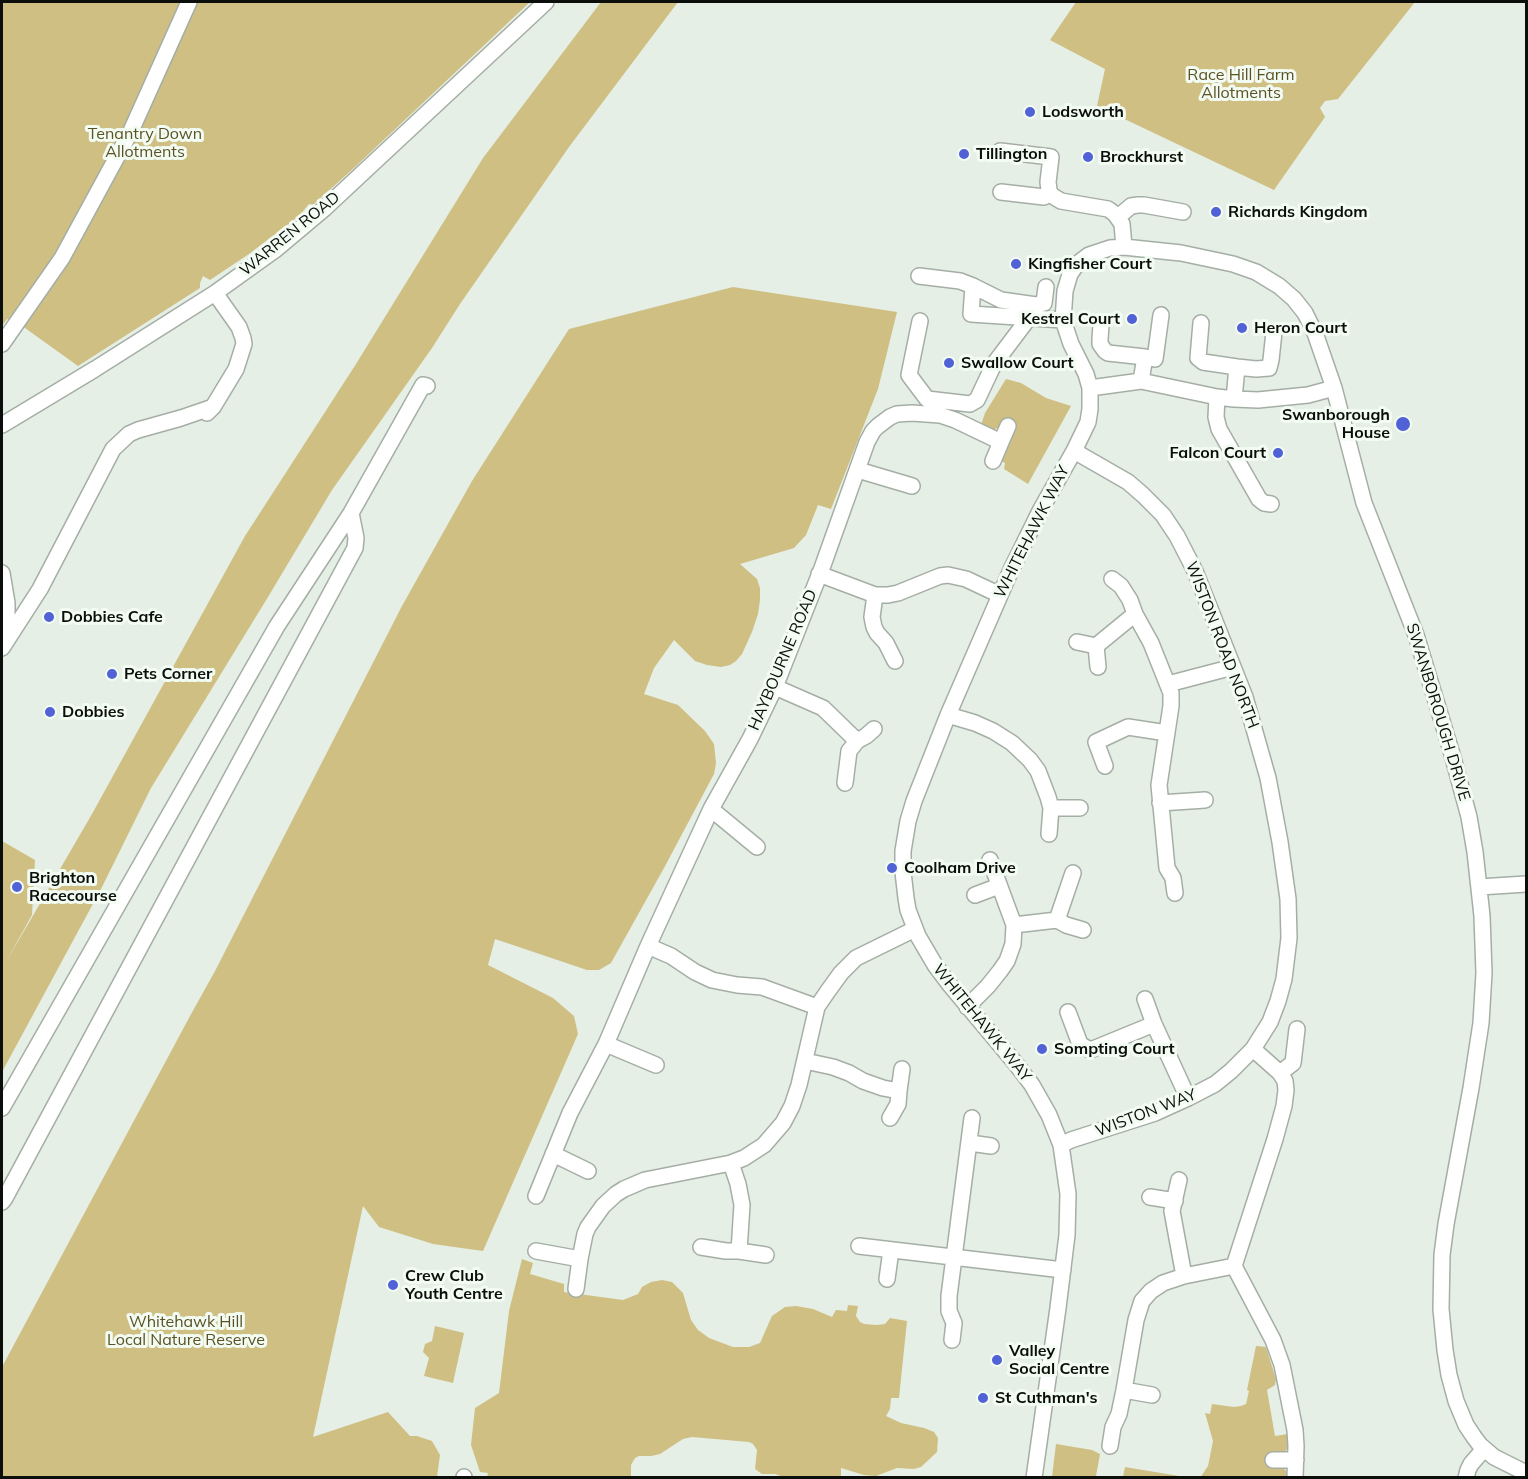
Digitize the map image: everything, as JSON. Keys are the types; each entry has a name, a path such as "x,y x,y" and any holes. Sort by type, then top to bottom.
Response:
{"street":[{"path":"2,344 62,258 131,131 189,2"},
{"name":"WARREN ROAD","path":"2,425 216,293 275,250 325,208 546,2"},
{"path":"1000,151 1051,157 1048,182 1050,192 1058,200 1108,209 1118,217 1122,224 1124,247"},
{"path":"1001,192 1044,198 1050,192"},
{"path":"1118,217 1131,206 1138,205 1183,212"},
{"name":"SWANBOROUGH DRIVE","path":"1090,388 1063,320 1065,291 1070,274 1077,264 1089,255 1102,250 1124,247 1181,253 1233,264 1256,272 1279,286 1294,299 1311,322 1334,388 1364,503 1416,635 1469,817 1482,916 1484,973 1481,1023 1443,1244 1441,1300 1448,1369 1456,1401 1466,1425 1484,1449 1504,1463 1527,1473"},
{"path":"919,276 960,281 1000,300 1036,305 1044,303 1046,287"},
{"path":"973,286 971,314 1063,320"},
{"path":"200,420 217,411 236,369 244,344 239,327 216,293"},
{"path":"1101,325 1101,344 1108,353 1155,358 1161,315"},
{"path":"920,321 909,375 927,399 970,404 977,400 994,364 1028,319"},
{"path":"1201,322 1197,354 1199,360 1237,367 1269,368 1274,332"},
{"path":"1141,381 1145,357"},
{"path":"1234,399 1237,367"},
{"path":"1090,388 1141,381 1234,399 1287,398 1334,388"},
{"path":"2,1108 277,626 351,513 423,385 427,386"},
{"name":"WHITEHAWK WAY","path":"1034,1478 1068,1219 1068,1194 1061,1145 1049,1114 1032,1085 935,965 915,929 908,910 903,872 905,841 922,777 1000,595 1040,511 1088,422 1090,388"},
{"path":"1217,397 1216,417 1219,429 1259,499 1270,504"},
{"path":"3,646 40,589 113,449 138,429 217,411"},
{"name":"HAYBOURNE ROAD","path":"536,1196 570,1113 606,1044 711,809 750,739 775,687 873,431 897,414 940,415 1001,442"},
{"path":"993,461 1008,426"},
{"name":"WISTON ROAD NORTH","path":"1074,451 1128,482 1163,515 1195,571 1245,697 1268,777 1280,842 1288,899 1289,938 1284,979 1275,1011 1253,1049"},
{"path":"858,470 912,486"},
{"path":"2,1202 355,548 356,538 351,513"},
{"path":"2,573 7,603 3,646"},
{"name":"HAYBOURNE ROAD","path":"819,574 875,595 888,596 948,575 966,579 1000,595"},
{"path":"1112,579 1121,586 1130,600 1171,693 1172,706 1159,785 1167,868 1173,878 1175,892"},
{"path":"875,595 872,617 874,627 886,643 895,661"},
{"path":"1096,646 1135,614"},
{"path":"1077,642 1096,646"},
{"path":"1096,646 1098,667"},
{"path":"1168,684 1233,667"},
{"path":"775,687 823,708 857,741"},
{"path":"948,715 993,730 1022,751 1038,771 1045,787 1051,808 1049,834"},
{"path":"1105,766 1096,742 1128,727 1167,733"},
{"path":"845,783 849,751 857,741 874,729"},
{"path":"1160,803 1205,800"},
{"path":"1051,808 1080,808"},
{"path":"711,809 757,847"},
{"path":"967,1007 995,979 1013,944 1014,925 990,861"},
{"path":"1057,920 1073,873"},
{"path":"1479,887 1527,884"},
{"path":"975,896 999,886"},
{"path":"1014,925 1057,920 1083,930"},
{"path":"576,1288 585,1234 592,1221 610,1199 624,1189 645,1180 731,1163 769,1141 783,1123 796,1096 817,1007 841,973 856,958 915,929"},
{"path":"648,946 671,956 712,980 762,987 817,1007"},
{"path":"1145,999 1188,1098"},
{"path":"1068,1012 1080,1044 1088,1049 1154,1024"},
{"path":"1280,1073 1293,1063 1297,1029"},
{"path":"606,1044 656,1065"},
{"path":"1253,1049 1280,1073 1286,1090 1275,1139 1234,1266 1273,1340 1282,1365 1294,1430 1295,1478"},
{"name":"WISTON WAY","path":"1061,1145 1155,1113 1188,1098 1215,1084 1232,1071 1253,1049"},
{"path":"805,1061 841,1070 883,1088 899,1090"},
{"path":"890,1118 898,1104 902,1069"},
{"path":"952,1340 954,1323 949,1304 972,1118"},
{"path":"969,1143 991,1146"},
{"path":"553,1154 588,1171"},
{"path":"731,1163 742,1205 739,1251"},
{"path":"1179,1180 1172,1211 1184,1276"},
{"path":"1150,1197 1175,1201"},
{"path":"859,1246 1063,1270"},
{"path":"701,1247 766,1255"},
{"path":"887,1279 891,1250"},
{"path":"536,1251 580,1259"},
{"path":"1110,1446 1124,1390 1136,1320 1146,1296 1157,1287 1184,1276 1234,1266"},
{"path":"1124,1390 1152,1395"},
{"path":"1466,1478 1467,1470 1484,1449"},
{"path":"1273,1460 1296,1460"}],"green space":[{"name":"Tenantry Down Allotments","path":"2,2 530,2 313,205 309,204 299,216 210,280 203,276 200,288 78,366 25,328 7,319 2,326"},
{"name":"Brighton Racecourse","path":"601,2 678,2 569,147 332,490 151,788 101,889 2,1072 2,841 35,860 32,915 6,962 92,814 245,536 356,364 483,158"},
{"name":"Race Hill Farm Allotments","path":"1076,2 1415,2 1338,99 1325,101 1320,108 1325,117 1274,190 1097,106 1105,69 1050,40"},
{"name":"Whitehawk Hill Local Nature Reserve","path":"733,287 897,312 878,389 831,509 818,505 806,535 794,548 740,564 757,579 760,588 758,614 742,654 730,665 721,667 707,665 695,661 674,640 654,668 644,694 678,705 705,731 714,744 716,763 714,774 611,963 599,970 587,970 495,939 488,965 553,998 574,1016 578,1034 483,1251 433,1244 379,1227 363,1206 313,1437 388,1412 410,1436 432,1441 440,1455 437,1477 2,1477 2,1367 215,971 402,606 472,481 569,329"},
{"path":"1006,379 1021,383 1046,398 1071,406 1028,484 1004,469 1005,463 1001,461 1014,425 1003,420 999,427 992,431 980,428 985,413"},
{"path":"522,1259 533,1263 530,1274 564,1284 564,1292 623,1300 638,1294 642,1287 651,1282 662,1280 672,1282 683,1293 691,1320 698,1330 709,1338 733,1347 749,1347 760,1343 772,1316 785,1307 813,1309 832,1317 836,1310 847,1311 848,1305 858,1306 856,1316 864,1324 885,1324 890,1318 907,1321 899,1398 891,1398 890,1409 886,1416 901,1423 934,1432 938,1438 937,1452 921,1467 897,1468 876,1476 841,1468 841,1478 786,1478 775,1474 762,1474 755,1469 757,1450 749,1442 692,1437 683,1439 660,1454 635,1458 631,1465 631,1477 487,1477 488,1473 480,1472 471,1445 475,1408 499,1393 509,1311"},
{"path":"435,1326 464,1333 453,1383 424,1376 429,1358 423,1352 425,1344 432,1341"},
{"path":"1256,1346 1266,1347 1276,1379 1275,1385 1267,1390 1275,1436 1288,1434 1290,1445 1284,1453 1283,1467 1289,1477 1200,1478 1208,1466 1213,1441 1205,1413 1210,1414 1212,1404 1234,1407 1246,1404"},
{"path":"1056,1444 1092,1450 1100,1454 1096,1476 1105,1477 1052,1477"},
{"path":"1125,1467 1185,1477 1123,1477"}],"place":[{"name":"Lodsworth","path":"1030,112"},
{"name":"Tillington","path":"964,154"},
{"name":"Brockhurst","path":"1088,157"},
{"name":"Richards Kingdom","path":"1216,212"},
{"name":"Kingfisher Court","path":"1016,264"},
{"name":"Kestrel Court","path":"1132,319"},
{"name":"Heron Court","path":"1242,328"},
{"name":"Swallow Court","path":"949,363"},
{"name":"Swanborough House","path":"1403,424"},
{"name":"Falcon Court","path":"1278,453"},
{"name":"Dobbies Cafe","path":"49,617"},
{"name":"Pets Corner","path":"112,674"},
{"name":"Dobbies","path":"50,712"},
{"name":"Coolham Drive","path":"892,868"},
{"name":"Brighton Racecourse","path":"17,887"},
{"name":"Sompting Court","path":"1042,1049"},
{"name":"Crew Club Youth Centre","path":"393,1285"},
{"name":"Valley Social Centre","path":"997,1360"},
{"name":"St Cuthman's","path":"983,1398"}]}
